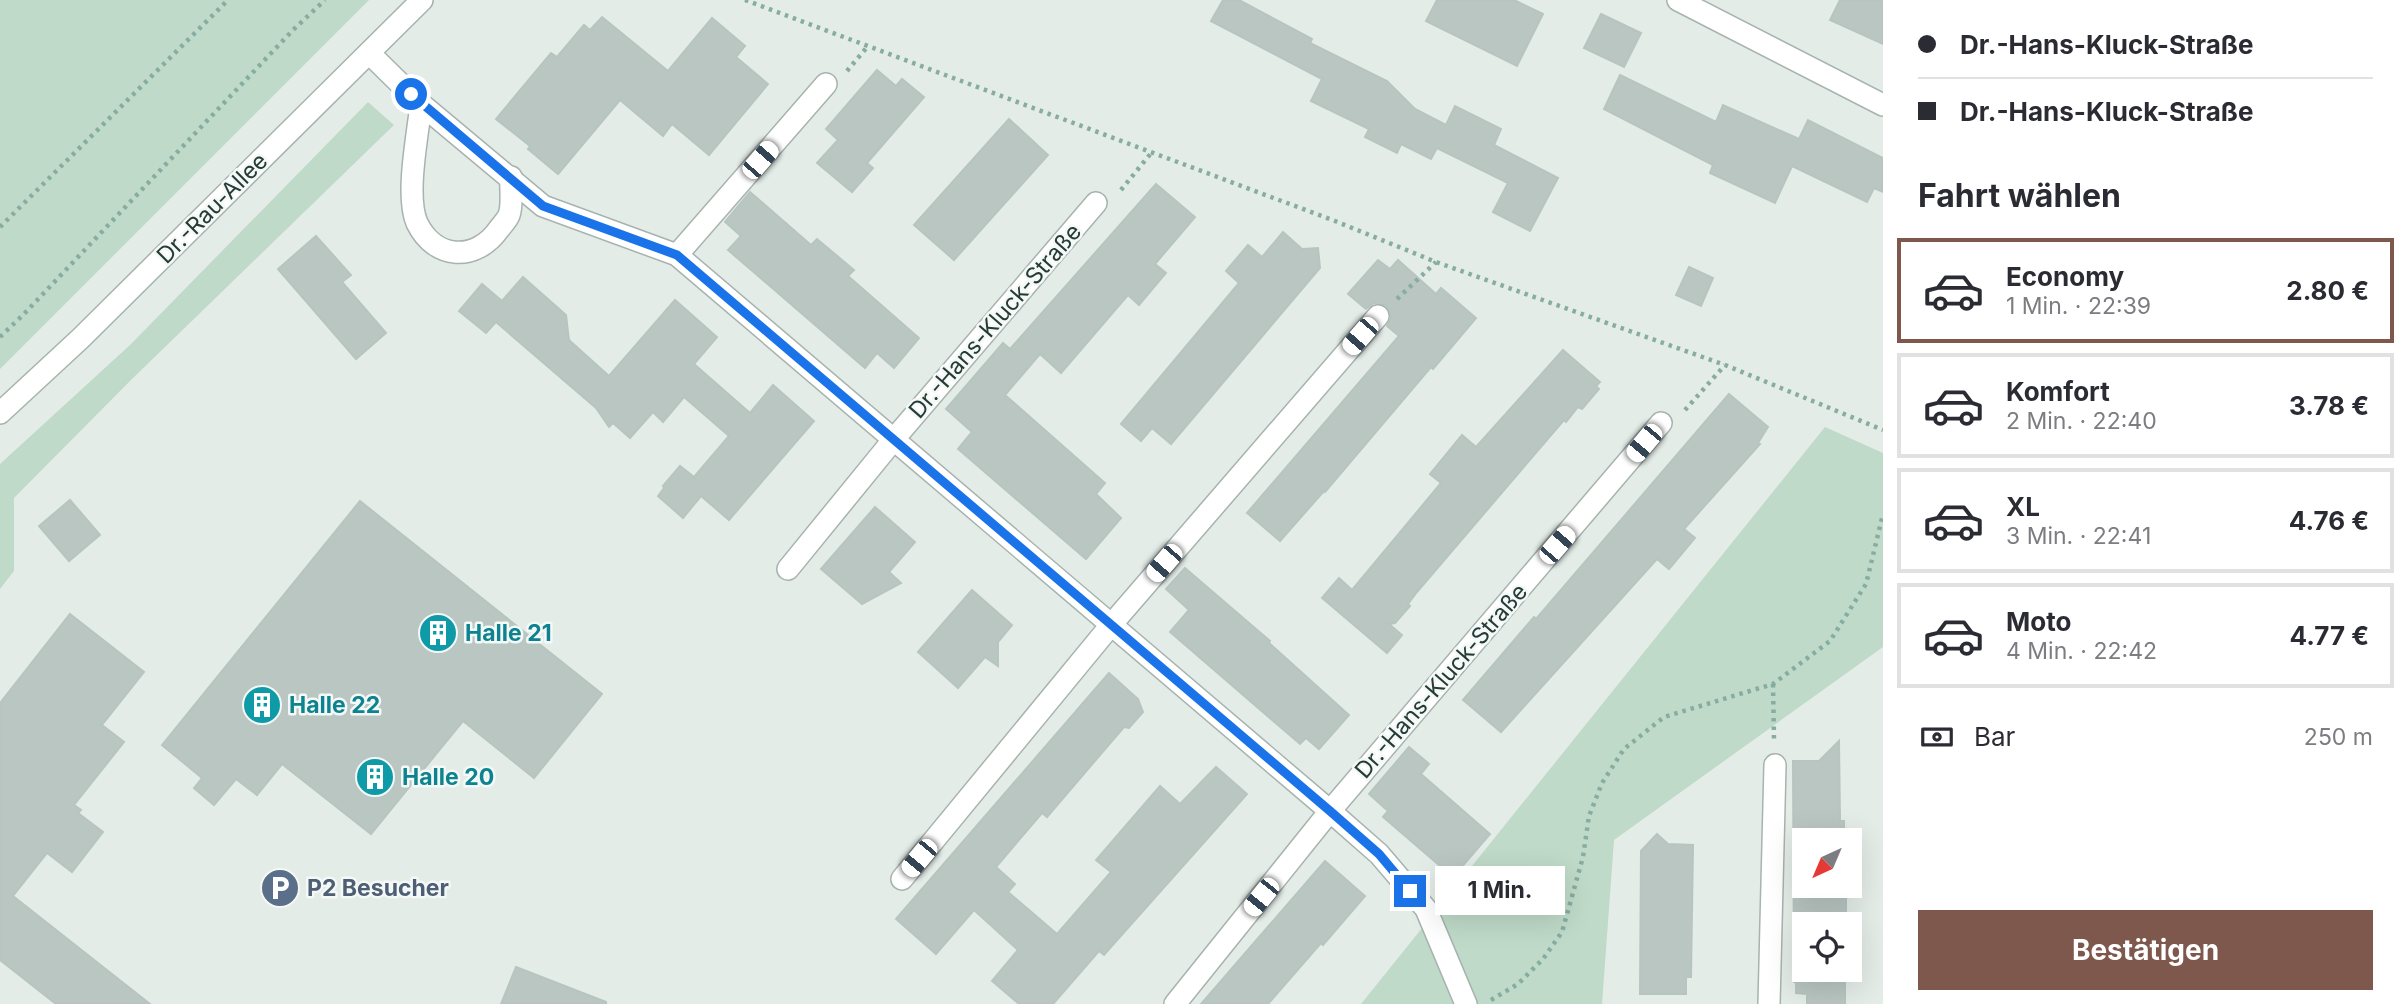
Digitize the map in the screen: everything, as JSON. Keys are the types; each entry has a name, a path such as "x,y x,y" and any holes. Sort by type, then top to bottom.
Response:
{"street":[{"name":"Dr.-Rau-Allee","path":"0,413 81,338 422,0"},
{"path":"1678,0 1883,105"},
{"name":"Dr.-Hans-Kluck-Straße","path":"369,53 421,104 543,206 677,255 1330,811 1379,854 1426,909 1466,1004"},
{"path":"677,255 826,84"},
{"path":"421,104 412,186 416,222 432,245 456,254 476,249 494,236 509,215 510,177"},
{"name":"Dr.-Hans-Kluck-Straße","path":"788,569 894,439 1096,203"},
{"path":"902,879 1111,625 1378,316"},
{"name":"Dr.-Hans-Kluck-Straße","path":"1175,1004 1330,811 1661,423"},
{"path":"1769,1004 1775,765"}],"path":[{"path":"0,227 228,0"},
{"path":"0,337 293,30 325,0"},
{"path":"745,0 1152,152 1436,262 1725,365 1883,430"},
{"path":"1096,203 1114,198 1152,152"},
{"path":"1378,316 1436,262"},
{"path":"1661,423 1674,422 1725,365"},
{"path":"1484,1004 1518,984 1543,959 1562,932 1583,857 1589,816 1602,783 1624,749 1664,718 1773,684 1830,640 1867,584 1883,514"},
{"path":"1773,684 1775,765"}],"green space":[{"path":"0,0 369,0 0,369"},
{"path":"368,102 394,125 131,380 14,498 14,571 0,589 0,464 130,345"},
{"path":"1825,427 1883,453 1883,647 1614,840 1602,1004 1361,1004"}],"building":[{"path":"1223,0 1239,0 1312,39 1310,43 1387,81 1415,109 1446,125 1455,106 1501,129 1494,145 1558,178 1530,231 1493,212 1508,183 1437,148 1431,159 1401,144 1397,153 1365,137 1369,129 1311,101 1322,79 1211,21"},
{"path":"1437,0 1514,0 1543,14 1517,66 1426,21"},
{"path":"1840,0 1883,0 1883,44 1830,20"},
{"path":"1601,14 1641,33 1624,67 1584,48"},
{"path":"602,17 668,71 712,18 745,46 736,57 768,84 709,155 672,124 663,136 620,100 558,174 528,149 530,146 496,119 551,53 557,57 584,25 590,30"},
{"path":"877,70 896,86 902,79 924,97 867,163 873,168 852,192 817,163 838,140 826,129"},
{"path":"1620,75 1716,122 1723,105 1799,139 1808,120 1883,158 1883,192 1874,188 1867,202 1792,166 1775,203 1710,173 1713,165 1604,109"},
{"path":"1009,119 1048,155 954,260 914,225"},
{"path":"1156,184 1195,217 1155,264 1166,273 1139,305 1128,295 1061,373 1040,354 1005,395 1105,483 1096,494 1121,518 1086,559 958,449 972,432 946,409 1003,343 1010,349"},
{"path":"750,192 811,245 817,239 854,270 848,276 919,338 894,368 877,353 865,368 728,250 741,236 725,222"},
{"path":"1283,232 1302,249 1318,248 1320,268 1171,444 1152,428 1141,441 1121,424 1239,283 1226,271 1248,245 1262,257"},
{"path":"316,236 351,275 342,282 386,333 356,359 278,269"},
{"path":"1378,260 1390,269 1398,260 1436,294 1441,288 1476,318 1280,541 1247,513 1399,336 1387,326 1391,318 1386,306 1374,303 1366,309 1348,294"},
{"path":"1689,267 1713,278 1701,306 1676,295"},
{"path":"523,277 566,315 569,340 609,376 675,300 717,337 694,364 750,413 773,385 814,421 729,520 701,496 683,518 658,496 663,486 680,466 694,477 729,436 684,397 663,422 653,412 630,438 613,423 609,427 596,408 496,322 486,333 459,311 482,284 502,301"},
{"path":"1563,350 1600,382 1596,386 1599,389 1582,409 1578,407 1566,422 1564,420 1417,592 1408,604 1410,606 1395,623 1389,624 1402,635 1387,653 1322,598 1339,578 1352,590 1441,483 1430,474 1462,435 1476,447"},
{"path":"1729,394 1768,427 1758,443 1760,444 1684,529 1695,538 1669,569 1657,559 1501,732 1463,700"},
{"path":"70,500 100,535 69,561 39,526"},
{"path":"360,501 602,694 534,778 463,721 371,834 282,764 257,795 236,779 214,805 194,788 202,778 162,745"},
{"path":"875,507 915,542 889,572 901,583 862,604 821,569"},
{"path":"1185,568 1270,641 1269,643 1349,715 1319,749 1306,738 1300,744 1170,632 1189,610 1166,589"},
{"path":"972,590 1012,625 998,642 998,666 985,657 958,688 918,652"},
{"path":"70,614 144,672 102,725 124,742 74,805 81,810 78,813 103,832 72,872 47,853 13,896 150,1004 56,1004 0,960 0,703"},
{"path":"1109,673 1138,699 1143,712 1129,728 1124,727 1047,817 1042,813 996,867 1015,884 1008,892 1057,934 1111,872 1096,860 1160,786 1180,804 1216,767 1247,794 1104,955 1099,951 1053,1004 1019,1004 992,981 1018,950 974,910 936,954 896,919"},
{"path":"1839,741 1840,821 1844,821 1844,828 1793,828 1793,761 1819,761"},
{"path":"1409,747 1429,764 1421,774 1490,834 1453,877 1383,817 1388,811 1369,794"},
{"path":"1657,834 1668,844 1693,845 1691,977 1686,977 1686,994 1640,994 1641,851"},
{"path":"1325,861 1365,896 1323,945 1321,943 1268,1004 1201,1004"},
{"path":"1794,898 1846,898 1846,912 1794,912"},
{"path":"516,967 606,1002 606,1004 501,1004"},
{"path":"1796,982 1845,982 1845,1004 1807,1004 1807,994 1796,993"}],"place":[{"name":"Halle 21","path":"438,633"},
{"name":"Halle 22","path":"262,705"},
{"name":"Halle 20","path":"375,777"},
{"name":"P2 Besucher","path":"280,888"}],"route":[{"path":"411,94 543,206 677,255 1330,811 1379,854 1410,891"}]}
